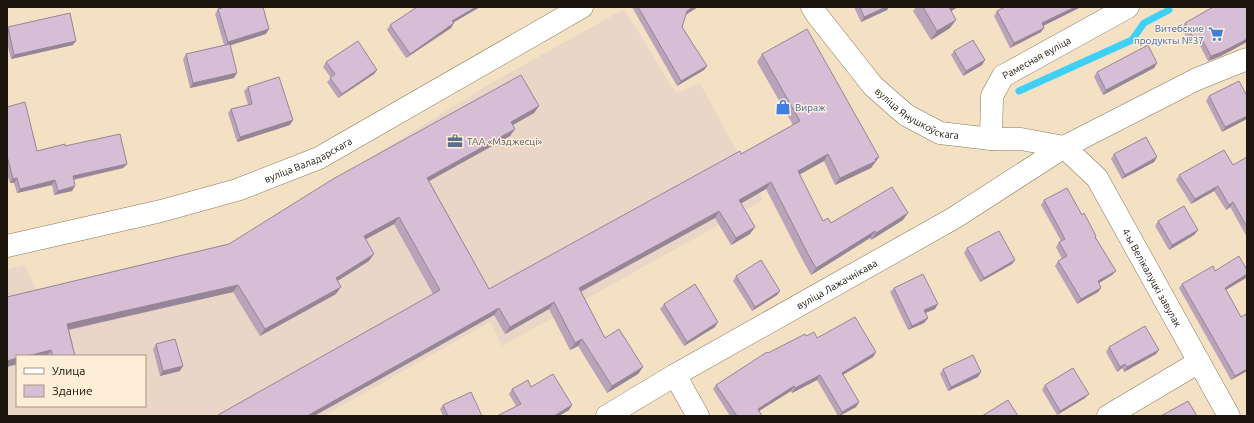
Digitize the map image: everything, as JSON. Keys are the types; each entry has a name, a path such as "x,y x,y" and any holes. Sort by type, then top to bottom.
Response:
{"street":[{"name":"вуліца Валадарскага","path":"7,246 161,211 237,190 319,158 582,7"},
{"name":"вуліца Янушкоўскага","path":"812,7 873,86 906,115 940,133 991,138 1021,139 1064,146"},
{"name":"Рамесная вуліца","path":"991,138 992,96 1003,76 1128,7"},
{"name":"вуліца Лажачнікава","path":"607,416 675,375 954,218 1064,146 1197,79 1247,59"},
{"name":"4-ы Велікалуцкі завулак","path":"1064,146 1097,178 1229,416"},
{"path":"1108,416 1199,362"},
{"path":"675,375 698,416"}],"shaded area":[{"path":"624,9 676,93 700,83 763,200 502,346 490,322 324,416 7,416 7,269 25,265 37,291 225,248 493,82"}],"building":[{"path":"225,7 263,7 269,29 228,42 218,9"},
{"path":"417,7 476,7 452,21 454,23 410,54 390,25"},
{"path":"638,7 693,7 687,11 682,27 707,66 681,81"},
{"path":"860,7 886,7 864,17"},
{"path":"923,7 949,7 956,20 937,31"},
{"path":"1005,7 1075,7 1042,23 1044,28 1014,43 997,11"},
{"name":"Витебские продукты №37","path":"1213,7 1247,7 1247,39 1211,56 1200,36 1194,39 1185,23"},
{"path":"70,13 76,41 14,55 8,27"},
{"path":"807,29 879,157 875,159 876,161 840,178 828,154 798,171 823,221 828,218 831,223 892,187 908,213 876,233 875,231 816,268 771,182 739,200 755,227 736,238 719,211 579,288 605,338 619,329 643,367 612,386 582,339 575,343 554,302 510,327 499,308 307,416 219,416 218,415 440,290 399,217 364,236 374,254 336,278 341,287 265,329 238,285 67,324 75,355 53,355 51,350 31,355 16,355 16,358 7,361 7,297 229,244 333,179 521,75 539,106 511,122 515,129 427,178 489,289 740,151 741,154 800,121 762,54"},
{"path":"973,40 985,60 966,71 954,51"},
{"path":"358,41 377,70 342,94 330,78 335,74 326,62"},
{"path":"230,44 237,73 193,83 186,54"},
{"path":"1148,45 1157,63 1106,90 1097,72"},
{"path":"279,77 293,120 240,137 231,109 252,104 248,87"},
{"path":"1239,81 1247,96 1247,116 1225,127 1209,96"},
{"path":"25,102 37,151 65,144 65,146 120,134 127,164 73,176 75,186 58,191 55,180 20,189 17,178 13,179 7,156 7,107"},
{"path":"1146,137 1157,157 1125,175 1114,154"},
{"path":"1224,150 1233,165 1247,157 1247,227 1233,202 1229,205 1218,186 1195,199 1179,175"},
{"path":"1067,188 1082,215 1084,213 1096,236 1095,237 1116,271 1098,281 1101,288 1081,299 1058,261 1067,256 1059,242 1065,239 1044,200"},
{"path":"1184,206 1198,230 1172,245 1158,221"},
{"path":"999,231 1015,260 984,278 967,248"},
{"path":"1239,256 1247,270 1247,274 1225,288 1241,317 1246,314 1247,316 1247,369 1235,376 1182,284 1213,266 1215,271"},
{"path":"761,260 780,291 755,307 736,276"},
{"path":"923,274 938,304 924,310 928,318 912,326 894,288"},
{"path":"695,284 718,322 687,342 664,304"},
{"path":"855,317 876,352 842,373 859,402 842,412 820,375 795,388 794,386 758,409 762,416 737,416 716,385 767,352 768,353 805,334 806,336 814,332 817,338"},
{"path":"1145,326 1159,350 1127,367 1125,364 1120,367 1109,347"},
{"path":"175,339 183,366 163,371 156,344"},
{"path":"973,355 981,372 951,387 943,369"},
{"path":"1073,368 1089,394 1060,411 1045,385"},
{"path":"553,374 572,405 554,416 497,416 521,404 512,389 528,380 531,387"},
{"path":"471,392 482,416 448,416 443,405"},
{"path":"1008,400 1018,416 982,416"},
{"path":"1188,401 1197,416 1161,416"}],"waterway":[{"path":"1019,91 1132,40 1144,23 1169,10"}],"place":[{"name":"Витебские продукты №37","path":"1216,34"},
{"name":"Вираж","path":"783,107"},
{"name":"ТАА «Мэджесці»","path":"455,141"}]}
